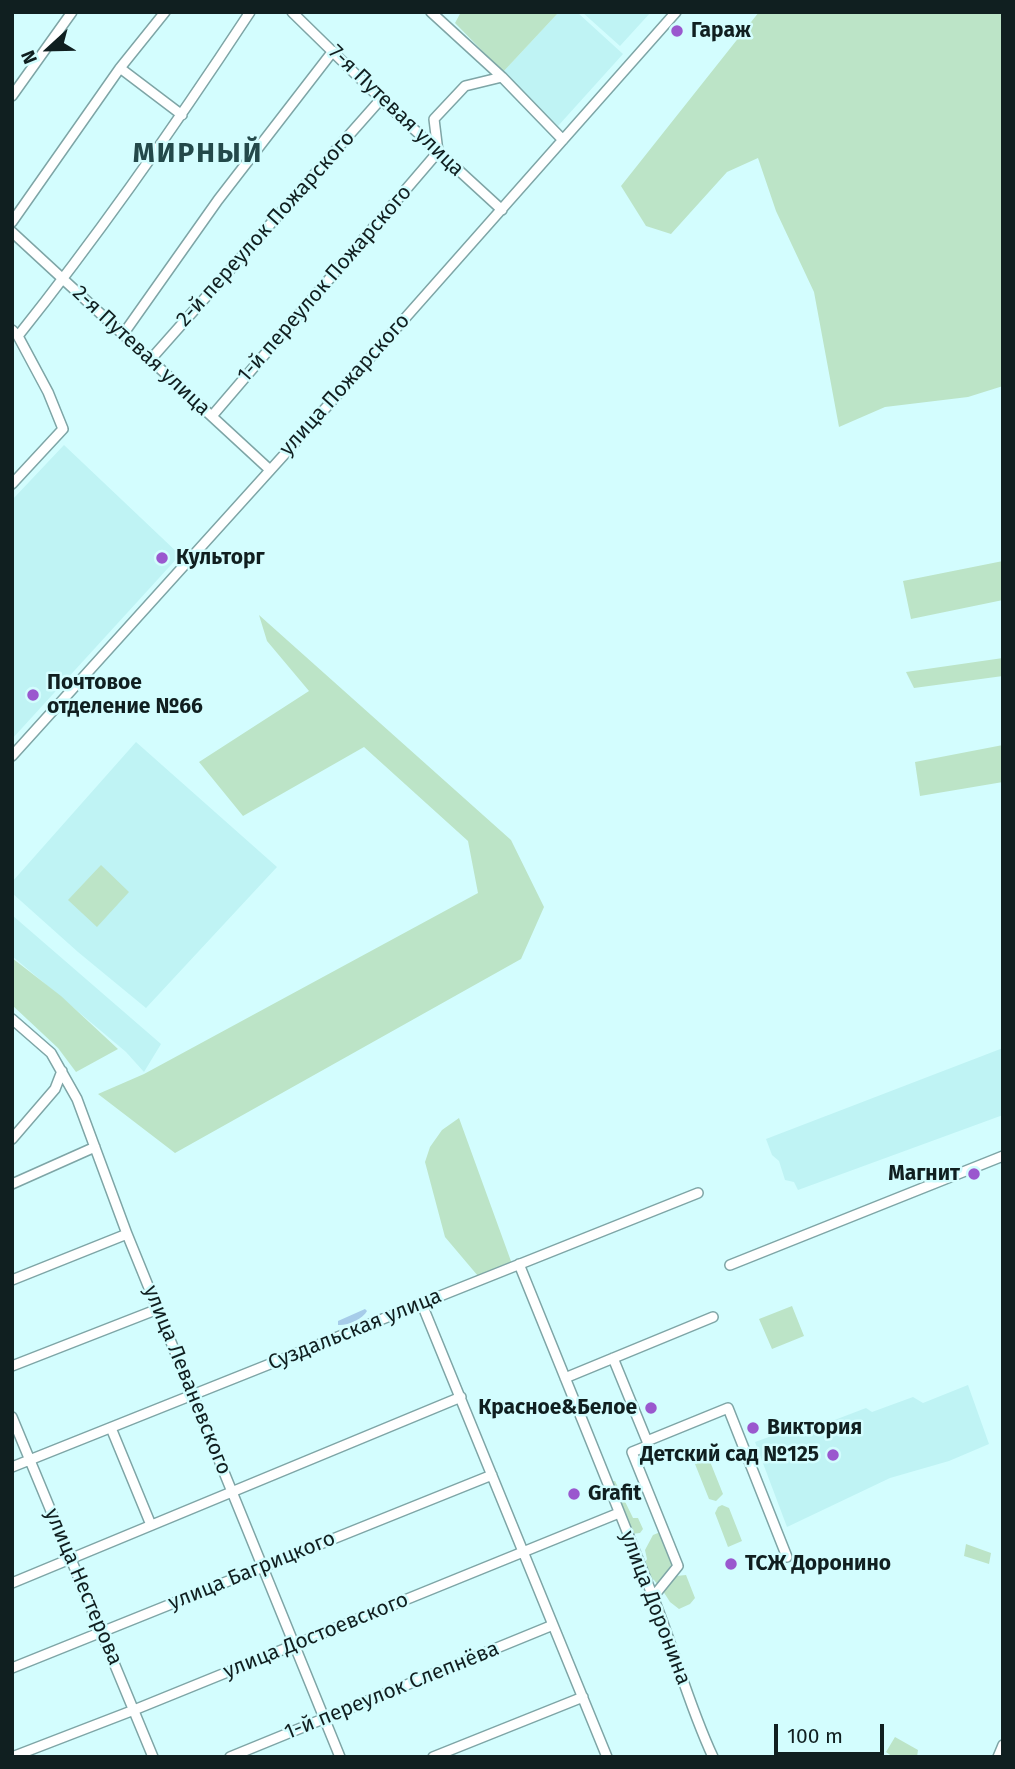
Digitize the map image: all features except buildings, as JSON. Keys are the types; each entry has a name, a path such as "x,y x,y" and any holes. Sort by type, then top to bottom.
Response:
{"street":[{"path":"12,96 72,12"},
{"path":"12,222 120,68 165,12"},
{"path":"12,484 63,429 48,392 15,333 63,279 182,115 250,12"},
{"name":"7-я Путевая улица","path":"292,12 381,99 502,210"},
{"path":"431,12 564,140"},
{"name":"улица Пожарского","path":"12,757 676,12"},
{"path":"124,333 218,200 333,51"},
{"path":"120,68 182,115"},
{"path":"438,152 434,118 465,86 502,78"},
{"name":"2-й переулок Пожарского","path":"151,359 381,99"},
{"name":"1-й переулок Пожарского","path":"212,416 438,152"},
{"name":"2-я Путевая улица","path":"12,232 270,470"},
{"name":"улица Леваневского","path":"12,1020 51,1053 77,1098 127,1234 340,1757"},
{"path":"12,1139 55,1089 62,1071"},
{"path":"12,1184 95,1147"},
{"path":"730,1265 1003,1156"},
{"name":"Суздальская улица","path":"12,1467 698,1193"},
{"path":"12,1280 127,1234"},
{"name":"улица Доронина","path":"519,1264 653,1597 679,1664 697,1723 713,1757"},
{"path":"421,1302 607,1757"},
{"path":"12,1366 158,1309"},
{"path":"565,1378 713,1317"},
{"path":"613,1358 647,1441 647,1446 632,1452 678,1566 653,1597"},
{"path":"12,1583 461,1397"},
{"path":"647,1441 727,1408 787,1557"},
{"name":"улица Нестерова","path":"12,1417 153,1757"},
{"path":"111,1428 151,1525"},
{"name":"улица Багрицкого","path":"12,1668 492,1475"},
{"name":"улица Достоевского","path":"12,1756 134,1710 619,1513"},
{"name":"1-й переулок Слепнёва","path":"230,1757 553,1625"},
{"path":"433,1757 583,1697"},
{"path":"998,1757 1003,1745"}],"shaded area":[{"path":"582,12 651,12 620,46"},
{"path":"558,13 578,13 623,54 558,126 503,72"},
{"path":"64,445 180,555 12,739 12,500"},
{"path":"136,742 277,867 146,1008 12,893 12,882"},
{"path":"12,915 161,1044 144,1072 126,1052 12,956"},
{"path":"1003,1048 1003,1115 798,1190 794,1182 785,1180 779,1161 772,1155 766,1139"},
{"path":"365,1309 365,1314 358,1319 338,1325 338,1321"},
{"path":"968,1385 989,1444 949,1461 890,1478 787,1527 755,1442 813,1421 832,1421 866,1408 872,1412 913,1397 923,1403"}],"green space":[{"path":"461,12 559,12 503,72 455,23"},
{"path":"759,12 1003,12 1003,386 968,397 885,407 839,427 814,292 776,211 758,158 727,172 671,234 646,226 621,186"},
{"path":"1003,561 1003,600 911,619 903,581"},
{"path":"259,615 511,840 544,907 521,959 175,1153 98,1094 144,1074 478,893 468,841 364,747 243,816 199,762 309,691 267,641"},
{"path":"1003,658 1003,676 914,688 906,672"},
{"path":"1003,745 1003,782 920,796 915,762"},
{"path":"101,865 129,892 97,927 68,900"},
{"path":"12,958 61,996 118,1049 76,1072 58,1048 12,1005"},
{"path":"459,1118 512,1264 478,1276 445,1237 425,1162 430,1147 442,1130"},
{"path":"792,1306 804,1336 772,1349 759,1319"},
{"path":"709,1459 723,1494 716,1501 709,1499 695,1464"},
{"path":"615,1481 633,1518 638,1518 643,1529 640,1533 631,1534 610,1482"},
{"path":"722,1505 729,1508 742,1541 728,1547 715,1513"},
{"path":"653,1535 662,1535 673,1562 658,1585 648,1577 643,1566 647,1559 645,1550"},
{"path":"966,1544 991,1553 989,1564 964,1556"},
{"path":"686,1575 695,1598 690,1604 679,1609 663,1591 676,1576"},
{"path":"895,1737 918,1750 917,1757 893,1757 886,1752"}],"place":[{"name":"Гараж","path":"677,31"},
{"name":"Культорг","path":"162,558"},
{"name":"Почтовое отделение №66","path":"33,695"},
{"name":"Магнит","path":"974,1174"},
{"name":"Красное&Белое","path":"651,1408"},
{"name":"Виктория","path":"753,1428"},
{"name":"Детский сад №125","path":"833,1455"},
{"name":"Grafit","path":"574,1494"},
{"name":"ТСЖ Доронино","path":"731,1564"}],"district":[{"name":"МИРНЫЙ","path":"198,154"}]}
